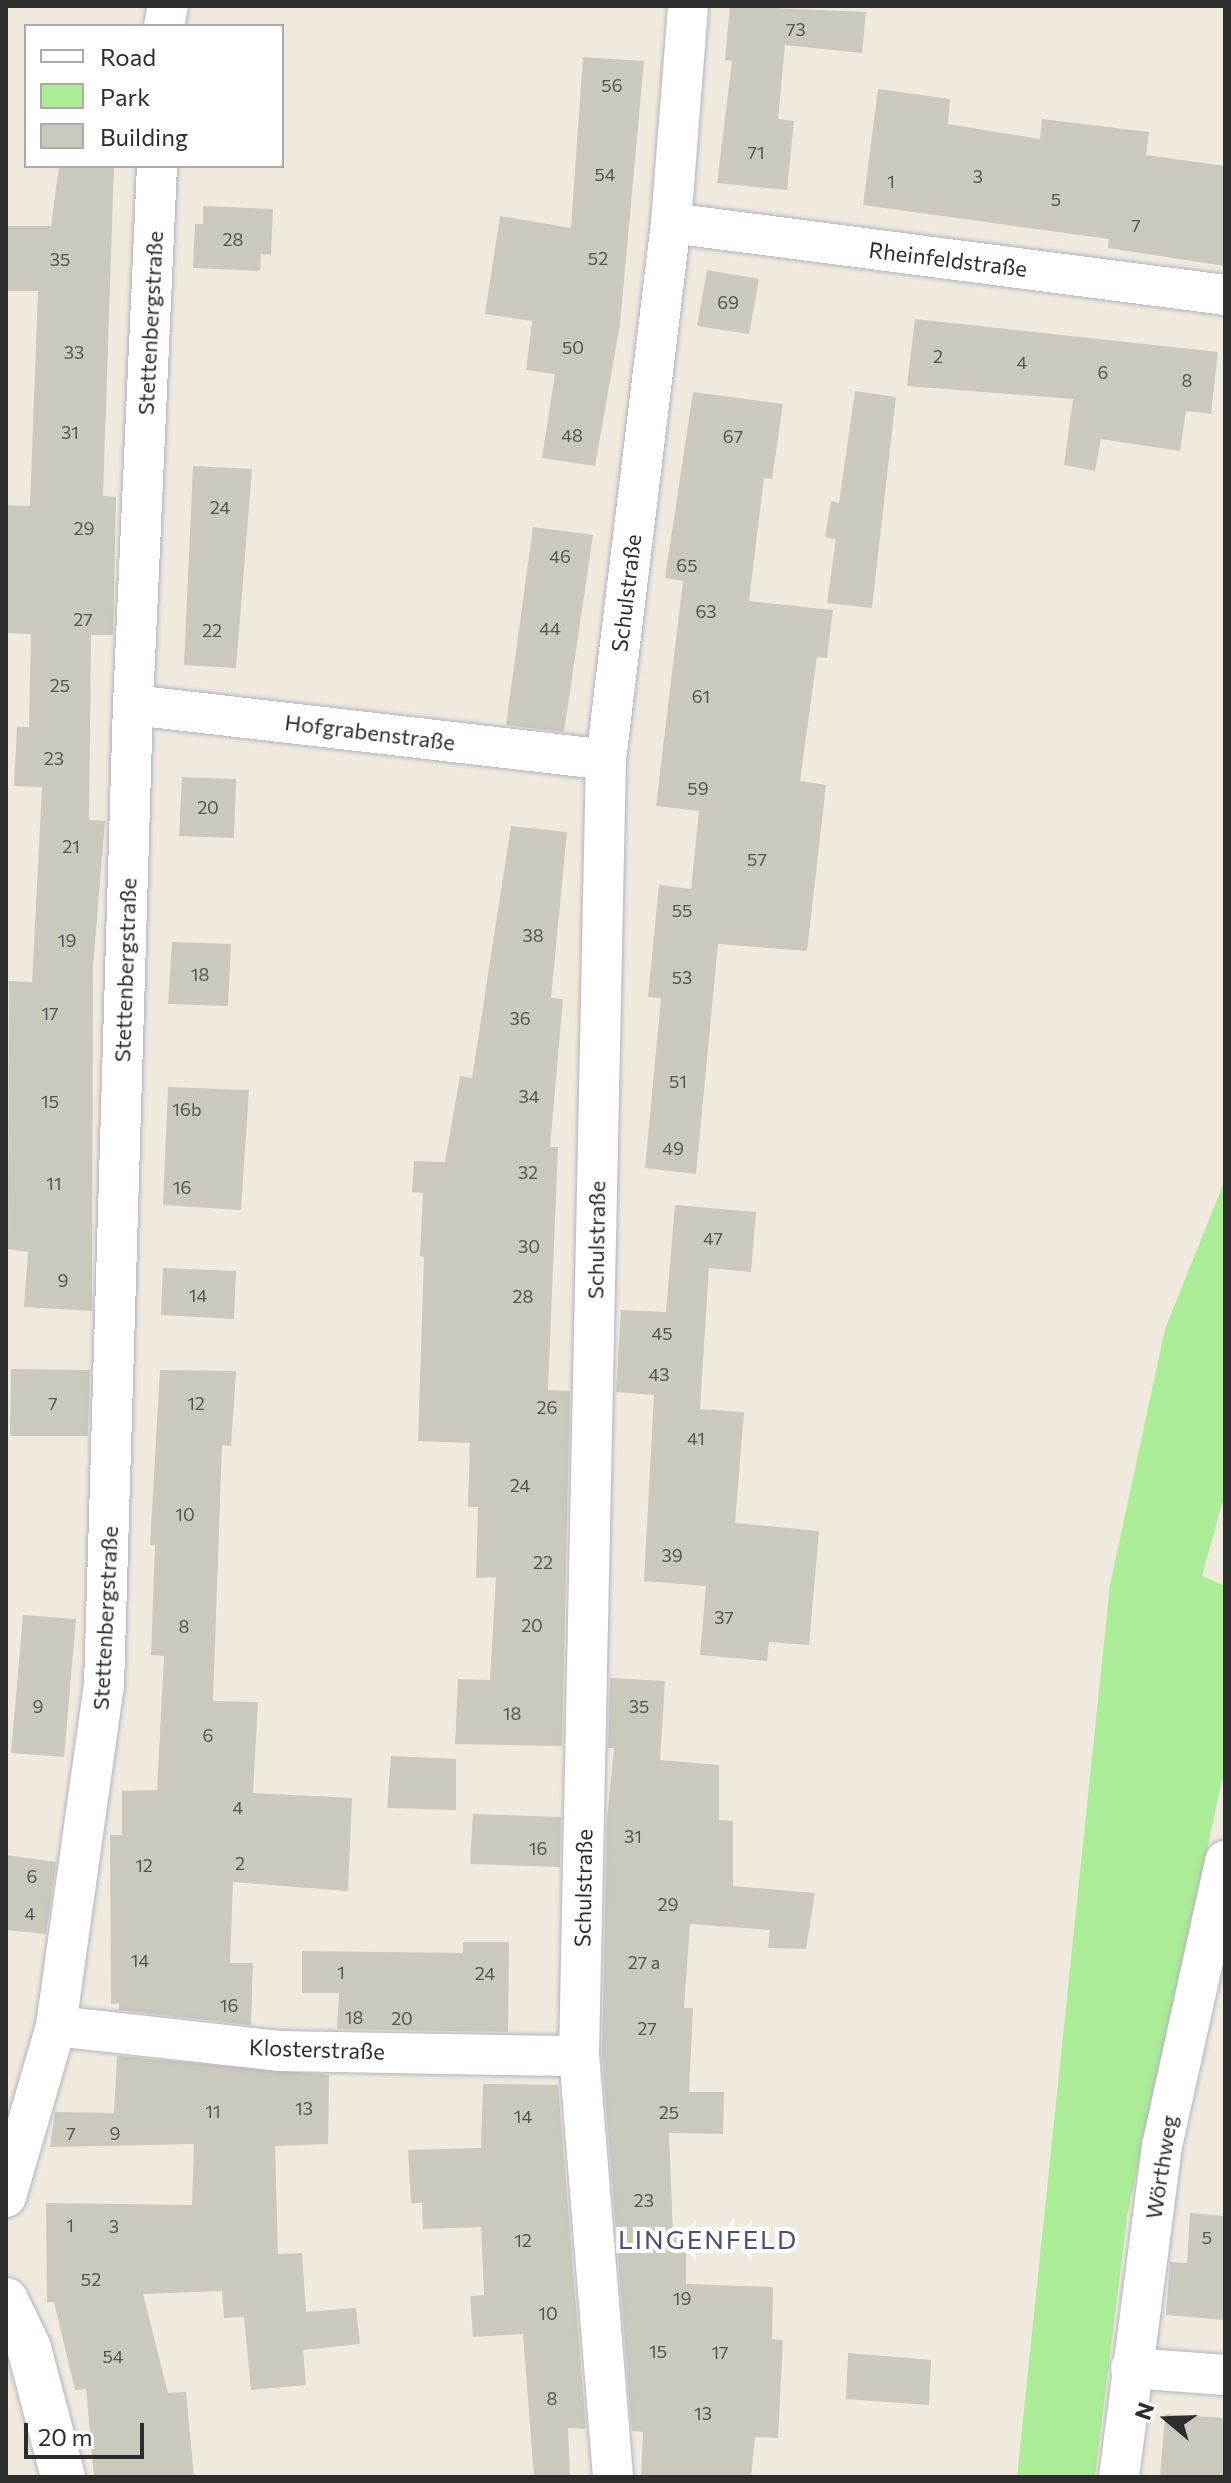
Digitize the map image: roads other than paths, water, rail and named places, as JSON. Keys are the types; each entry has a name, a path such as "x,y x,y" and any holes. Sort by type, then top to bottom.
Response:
{"main road":[{"path":"6,2300 29,2348 63,2477"}],"street":[{"name":"Schulstraße","path":"613,2477 579,2056 606,760 671,223 688,6"},
{"name":"Stettenbergstraße","path":"56,2026 94,1774 104,1672 133,705 157,168"},
{"name":"Rheinfeldstraße","path":"671,223 1225,295"},
{"name":"Hofgrabenstraße","path":"133,705 606,760"},
{"name":"Wörthweg","path":"1119,2477 1162,2146 1225,1861"},
{"name":"Klosterstraße","path":"56,2026 279,2051 579,2056"},
{"path":"6,2197 56,2026"},
{"path":"1131,2368 1225,2375"}],"district":[{"name":"LINGENFELD","path":"708,2239"}]}
